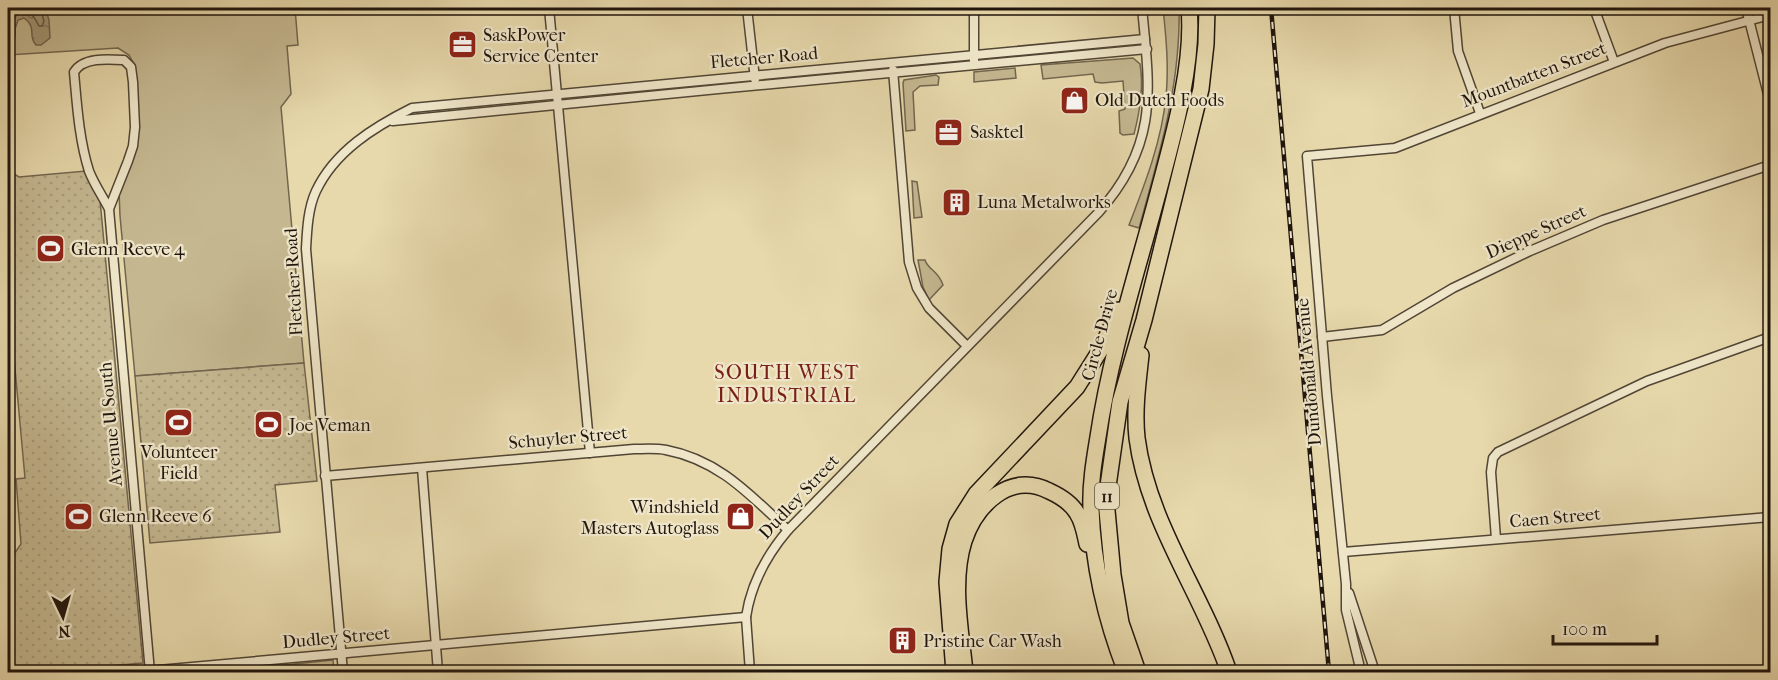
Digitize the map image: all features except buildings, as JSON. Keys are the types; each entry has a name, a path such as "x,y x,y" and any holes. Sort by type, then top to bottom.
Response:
{"highway":[{"name":"Circle Drive","path":"1126,672 1114,642 1095,554 1091,509 1093,470 1108,379 1173,139 1188,53 1188,8"},
{"name":"Circle Drive","path":"1138,672 1121,623 1113,575 1106,500 1120,402 1144,320 1201,89 1207,8"},
{"path":"954,672 947,582 948,560 957,524 976,494 1077,387 1101,349 1137,272"},
{"path":"1144,320 1136,401 1137,435 1147,486 1229,672"},
{"path":"965,672 959,611 961,553 969,528 978,512 992,498 1007,488 1030,484 1041,486 1064,499 1077,513 1103,598"}],"street":[{"path":"549,8 590,453"},
{"path":"747,8 757,87"},
{"path":"974,8 974,61"},
{"name":"Dudley Street","path":"136,672 746,617 759,571 788,530 1110,200 1123,180 1141,142 1146,124 1149,95 1142,8"},
{"path":"1454,8 1458,51 1480,113"},
{"path":"1594,8 1614,62"},
{"path":"1746,8 1770,102"},
{"name":"Mountbatten Street","path":"1307,156 1395,148 1480,113 1665,43 1770,15"},
{"name":"Fletcher Road","path":"390,121 558,103 893,74 1145,39"},
{"name":"Fletcher Road","path":"343,672 306,249 308,219 315,192 329,167 347,148 373,129 412,108 892,64 974,61 1147,49"},
{"name":"Avenue U South","path":"110,209 128,161 135,127 131,67 124,60 84,62 74,72 78,122 85,157 90,173 110,209 150,672"},
{"path":"892,64 909,262 917,288 929,308 966,346"},
{"name":"Dundonald Avenue","path":"1307,156 1346,584 1346,610 1361,672"},
{"name":"Dieppe Street","path":"1322,337 1382,330 1453,288 1530,251 1593,225 1770,165"},
{"path":"1496,539 1491,472 1493,458 1498,453 1647,381 1770,337"},
{"name":"Schuyler Street","path":"325,476 634,448 665,450 706,462 738,482 788,530"},
{"path":"422,468 438,672"},
{"name":"Caen Street","path":"1343,552 1770,517"},
{"name":"Dundonald Avenue","path":"1346,584 1375,672"},
{"path":"746,617 750,672"}],"shaded area":[{"path":"8,8 295,8 298,45 287,46 291,94 281,107 304,363 135,376 119,191 131,163 135,66 129,55 118,48 8,55"},
{"path":"1163,8 1179,8 1176,64 1167,119 1139,228 1129,225 1157,145 1166,96 1167,63"},
{"path":"1133,58 1140,64 1142,81 1140,108 1134,134 1120,133 1119,111 1125,109 1123,81 1095,82 1093,74 1043,79 1041,65"},
{"path":"1015,68 1016,78 974,82 974,72"},
{"path":"936,75 939,77 938,85 920,86 913,92 915,130 906,131 904,80"},
{"path":"86,171 100,200 143,663 41,672 8,672 8,563 21,544 16,479 25,478 14,358 8,358 8,172 19,177"},
{"path":"912,181 917,182 922,217 914,218"},
{"path":"918,260 925,260 939,276 943,285 929,300 923,287"},
{"path":"304,363 317,481 275,485 280,532 150,543 135,376"},
{"path":"333,660 334,672 271,672 275,666"}],"water":[{"path":"8,8 45,8 49,20 50,38 41,45 36,45 32,38 31,25 24,18 18,20 15,36 8,39"}],"railway":[{"path":"1271,8 1329,672"}],"place":[{"name":"SaskPower Service Center","path":"462,45"},
{"name":"Old Dutch Foods","path":"1074,100"},
{"name":"Sasktel","path":"949,132"},
{"name":"Luna Metalworks","path":"956,202"},
{"name":"Glenn Reeve 4","path":"50,249"},
{"name":"Volunteer Field","path":"179,423"},
{"name":"Joe Veman","path":"268,425"},
{"name":"Glenn Reeve 6","path":"78,516"},
{"name":"Windshield Masters Autoglass","path":"740,517"},
{"name":"Pristine Car Wash","path":"902,641"}],"district":[{"name":"SOUTH WEST INDUSTRIAL","path":"787,384"}]}
